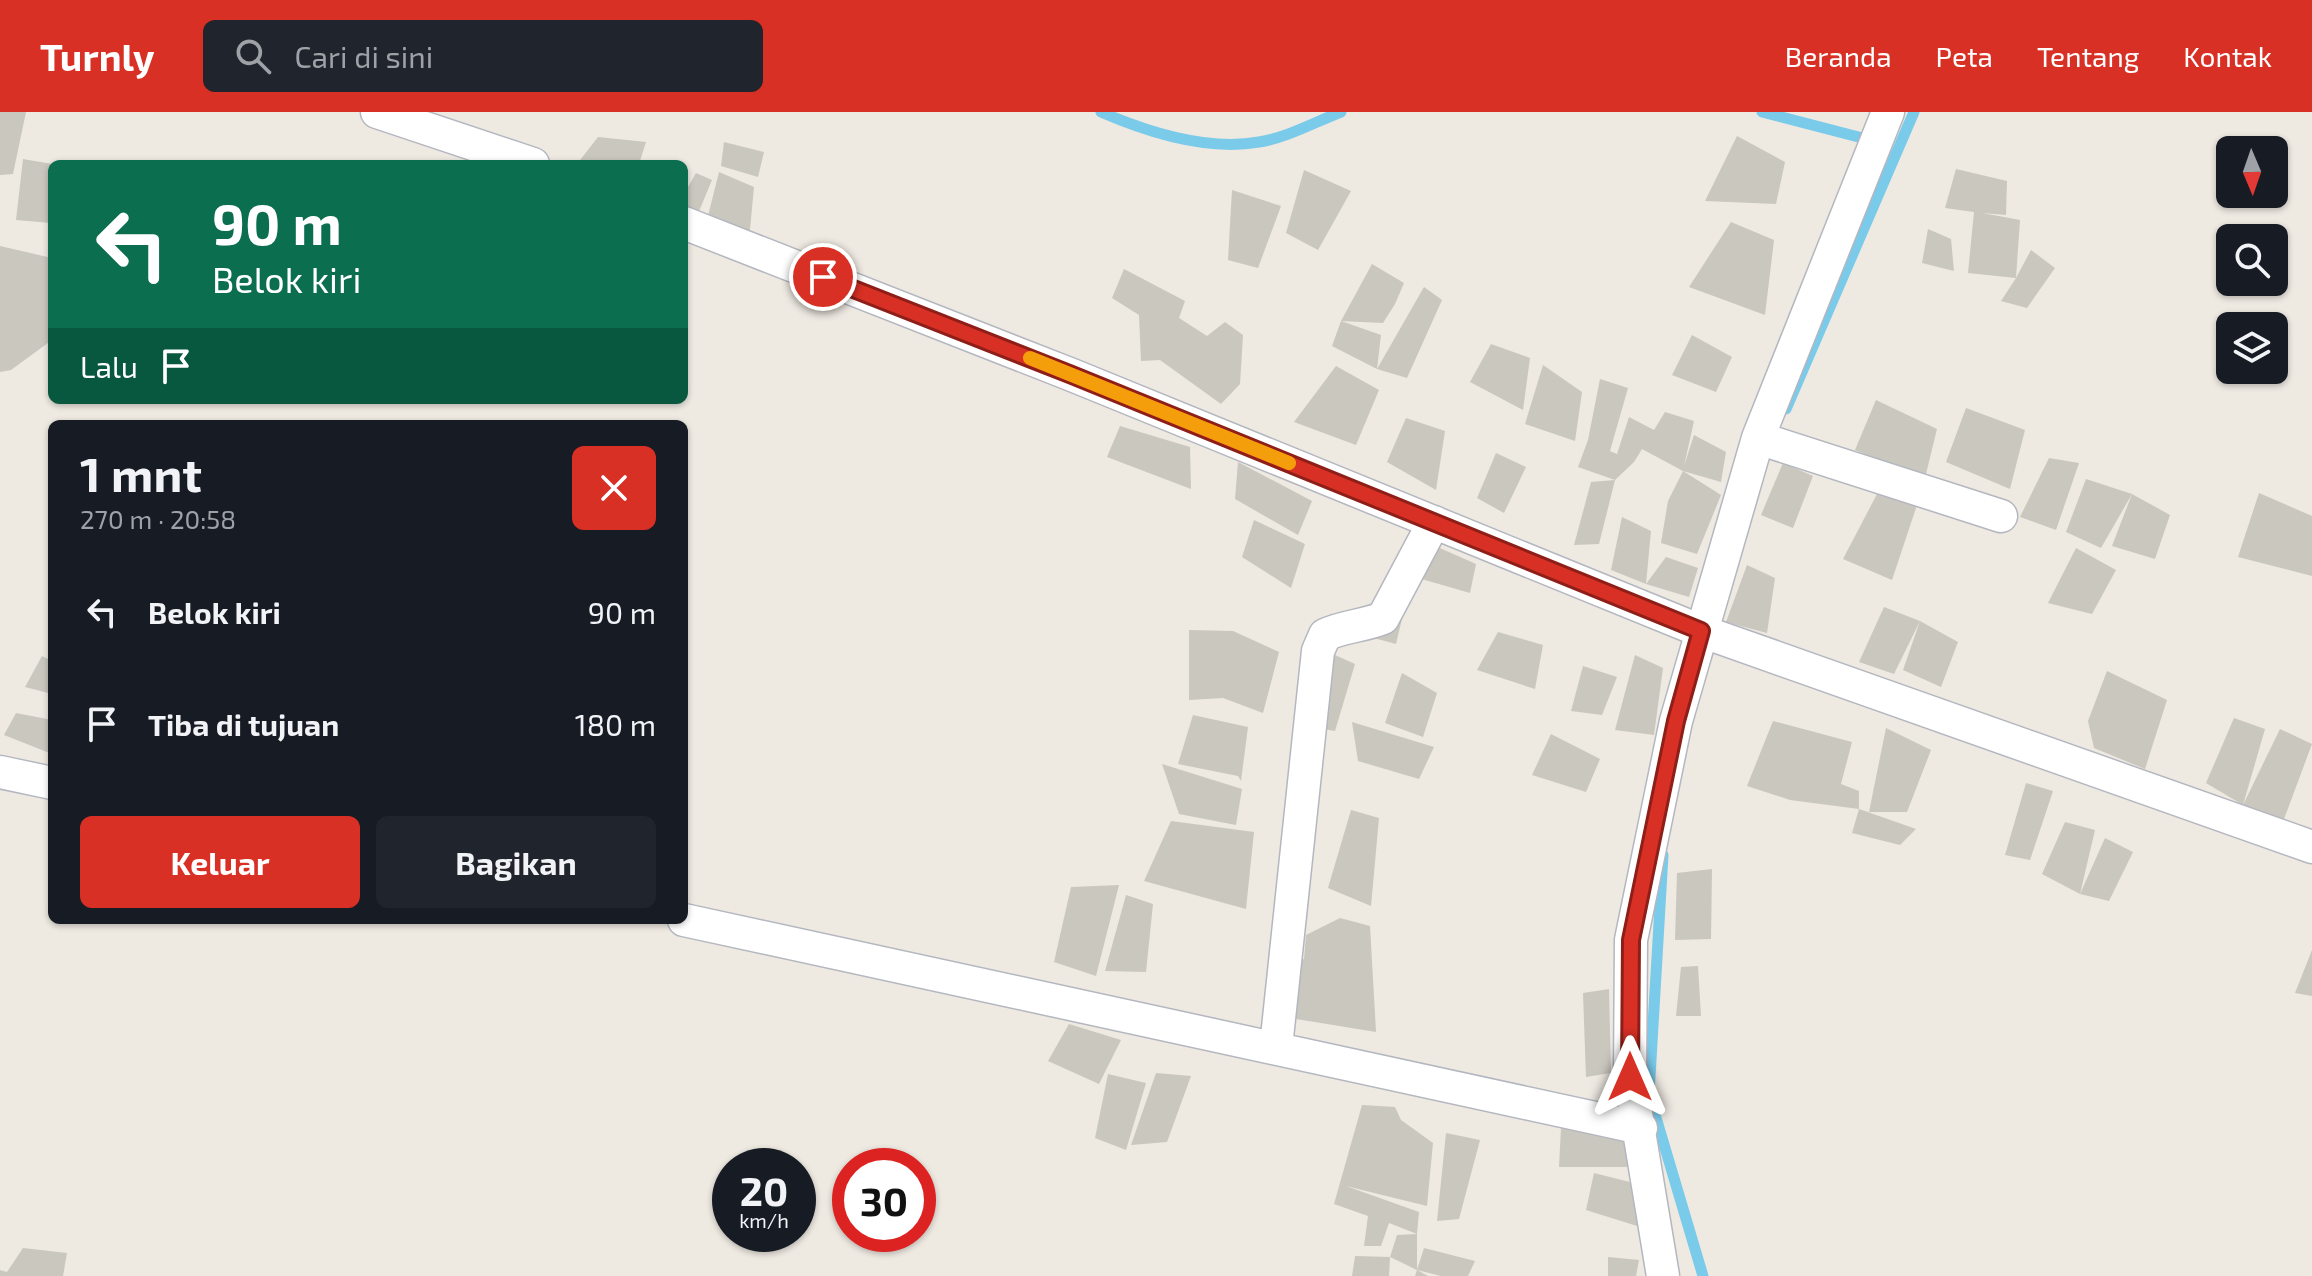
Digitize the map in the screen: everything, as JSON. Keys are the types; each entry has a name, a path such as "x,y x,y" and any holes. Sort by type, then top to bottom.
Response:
{"street":[{"path":"377,112 521,160"},
{"path":"1663,1276 1641,1128 1630,1077 1631,940 1676,721 1701,631 1886,118"},
{"path":"688,225 1087,380 1701,631 2312,847"},
{"path":"1769,442 2001,516"},
{"path":"1276,1047 1318,651 1325,635 1340,628 1365,625 1383,618 1434,522"},
{"path":"0,772 48,782"},
{"path":"688,921 1641,1128"}],"building":[{"path":"0,112 26,112 13,174 0,175"},
{"path":"1737,136 1785,162 1776,204 1705,201"},
{"path":"598,137 646,142 640,160 580,160"},
{"path":"724,142 764,152 758,177 721,166"},
{"path":"23,159 48,163 48,223 16,220"},
{"path":"1956,169 2007,181 2006,215 1982,213 2020,220 2016,278 1968,273 1974,212 1945,208"},
{"path":"1304,170 1351,191 1318,250 1286,233"},
{"path":"719,172 754,187 749,240 707,220"},
{"path":"696,173 712,180 697,216 688,213 688,187"},
{"path":"1232,190 1281,206 1258,268 1228,260"},
{"path":"1731,222 1774,240 1765,315 1689,287"},
{"path":"1928,229 1951,239 1954,271 1922,263"},
{"path":"0,246 48,257 48,343 11,370 0,372"},
{"path":"2031,250 2055,268 2027,308 2001,301"},
{"path":"1372,264 1404,283 1395,304 1383,323 1341,321"},
{"path":"1124,269 1185,301 1179,318 1207,336 1225,322 1243,335 1240,384 1221,404 1160,360 1141,361 1139,315 1112,298"},
{"path":"1424,287 1442,300 1407,378 1377,369"},
{"path":"1341,321 1381,335 1377,369 1332,346"},
{"path":"1692,335 1732,357 1716,392 1672,375"},
{"path":"1491,344 1530,358 1523,410 1470,382"},
{"path":"1543,365 1582,392 1575,441 1525,424"},
{"path":"1336,366 1379,390 1356,445 1294,422"},
{"path":"1600,379 1628,388 1610,451 1617,454 1629,417 1654,430 1665,412 1694,421 1684,466 1694,435 1726,452 1721,482 1683,471 1642,449 1634,462 1615,480 1578,467 1588,440"},
{"path":"1876,400 1937,429 1925,478 1855,450"},
{"path":"1966,408 2025,430 2010,489 1946,462"},
{"path":"1406,418 1445,431 1436,490 1387,462"},
{"path":"1120,426 1190,447 1191,489 1107,457"},
{"path":"1496,453 1526,467 1504,513 1477,498"},
{"path":"2049,458 2079,463 2056,530 2020,517"},
{"path":"1238,462 1312,501 1298,535 1235,499"},
{"path":"1783,463 1813,476 1793,528 1761,515"},
{"path":"1683,471 1721,495 1697,554 1661,543 1668,501"},
{"path":"2086,479 2132,494 2101,548 2066,532"},
{"path":"1615,480 1599,544 1574,545 1591,482"},
{"path":"2259,493 2312,516 2312,576 2238,557"},
{"path":"1877,494 1917,505 1892,580 1843,559"},
{"path":"2132,494 2170,515 2155,559 2112,546"},
{"path":"1622,517 1651,531 1646,584 1611,570"},
{"path":"1254,520 1305,544 1291,588 1242,557"},
{"path":"1433,545 1476,564 1470,593 1418,578"},
{"path":"2076,548 2116,570 2092,614 2048,603"},
{"path":"1666,557 1698,568 1689,597 1646,584"},
{"path":"1747,565 1775,578 1767,633 1726,622"},
{"path":"1407,598 1396,644 1366,636"},
{"path":"1884,607 1920,621 1894,674 1859,662"},
{"path":"1920,621 1958,642 1941,687 1903,670"},
{"path":"1189,630 1233,631 1279,652 1263,713 1223,698 1189,700"},
{"path":"1498,632 1543,645 1535,689 1477,670"},
{"path":"1326,651 1355,664 1335,731 1317,728"},
{"path":"1635,655 1663,668 1654,735 1615,730"},
{"path":"42,656 48,659 48,693 25,687"},
{"path":"1583,666 1617,677 1602,715 1571,711"},
{"path":"2107,671 2167,700 2145,769 2094,748 2088,721"},
{"path":"1402,673 1437,693 1423,737 1385,723"},
{"path":"16,713 48,719 48,752 4,735"},
{"path":"1193,715 1248,727 1241,781 1238,776 1178,764"},
{"path":"2234,718 2265,729 2243,805 2206,783"},
{"path":"1773,721 1852,742 1841,784 1859,791 1859,809 1790,800 1747,786"},
{"path":"1352,722 1434,747 1419,779 1358,761"},
{"path":"1886,728 1931,750 1907,812 1869,812"},
{"path":"2280,729 2312,744 2284,819 2243,805"},
{"path":"1551,734 1600,759 1586,792 1532,775"},
{"path":"1162,764 1242,789 1236,825 1179,814"},
{"path":"2026,783 2053,791 2030,860 2005,855"},
{"path":"1859,809 1916,829 1900,845 1852,833"},
{"path":"1351,810 1379,818 1371,906 1328,888"},
{"path":"1171,821 1254,832 1246,909 1144,881"},
{"path":"2065,822 2095,830 2080,894 2042,874"},
{"path":"2105,838 2133,852 2109,901 2080,894"},
{"path":"1712,869 1711,939 1675,940 1677,873"},
{"path":"1119,885 1096,976 1054,962 1071,887"},
{"path":"1126,895 1153,904 1146,972 1105,971"},
{"path":"1340,918 1370,926 1376,1032 1290,1018 1295,960 1304,959 1306,935"},
{"path":"2312,950 2312,996 2295,993"},
{"path":"1698,966 1701,1016 1676,1016 1681,967"},
{"path":"1609,989 1611,1073 1586,1077 1583,993"},
{"path":"1069,1024 1121,1040 1099,1084 1048,1061"},
{"path":"1156,1073 1191,1076 1167,1142 1131,1145"},
{"path":"1108,1074 1146,1083 1126,1150 1095,1138"},
{"path":"1362,1105 1395,1107 1401,1120 1433,1143 1427,1206 1346,1186 1419,1212 1417,1234 1389,1223 1381,1246 1364,1246 1368,1216 1334,1204"},
{"path":"1631,1126 1630,1167 1559,1167 1561,1128"},
{"path":"1446,1133 1480,1140 1459,1219 1437,1221"},
{"path":"1594,1173 1638,1184 1637,1226 1586,1210"},
{"path":"1417,1234 1417,1270 1390,1257 1397,1235"},
{"path":"23,1248 67,1253 63,1276 0,1276 0,1270 7,1272"},
{"path":"1424,1248 1475,1261 1468,1276 1441,1276 1417,1270"},
{"path":"1355,1256 1390,1257 1389,1276 1352,1276"},
{"path":"1608,1257 1639,1260 1636,1276 1608,1276"}],"waterway":[{"path":"1101,112 1178,138 1219,144 1259,142 1280,137 1341,112"},
{"path":"1762,112 1874,141"},
{"path":"1786,409 1914,112"},
{"path":"1663,855 1649,1094 1703,1276"}],"slow traffic":[{"path":"1030,358 1289,463"}],"route":[{"path":"823,277 1701,631 1676,721 1631,940 1630,1077"}]}
